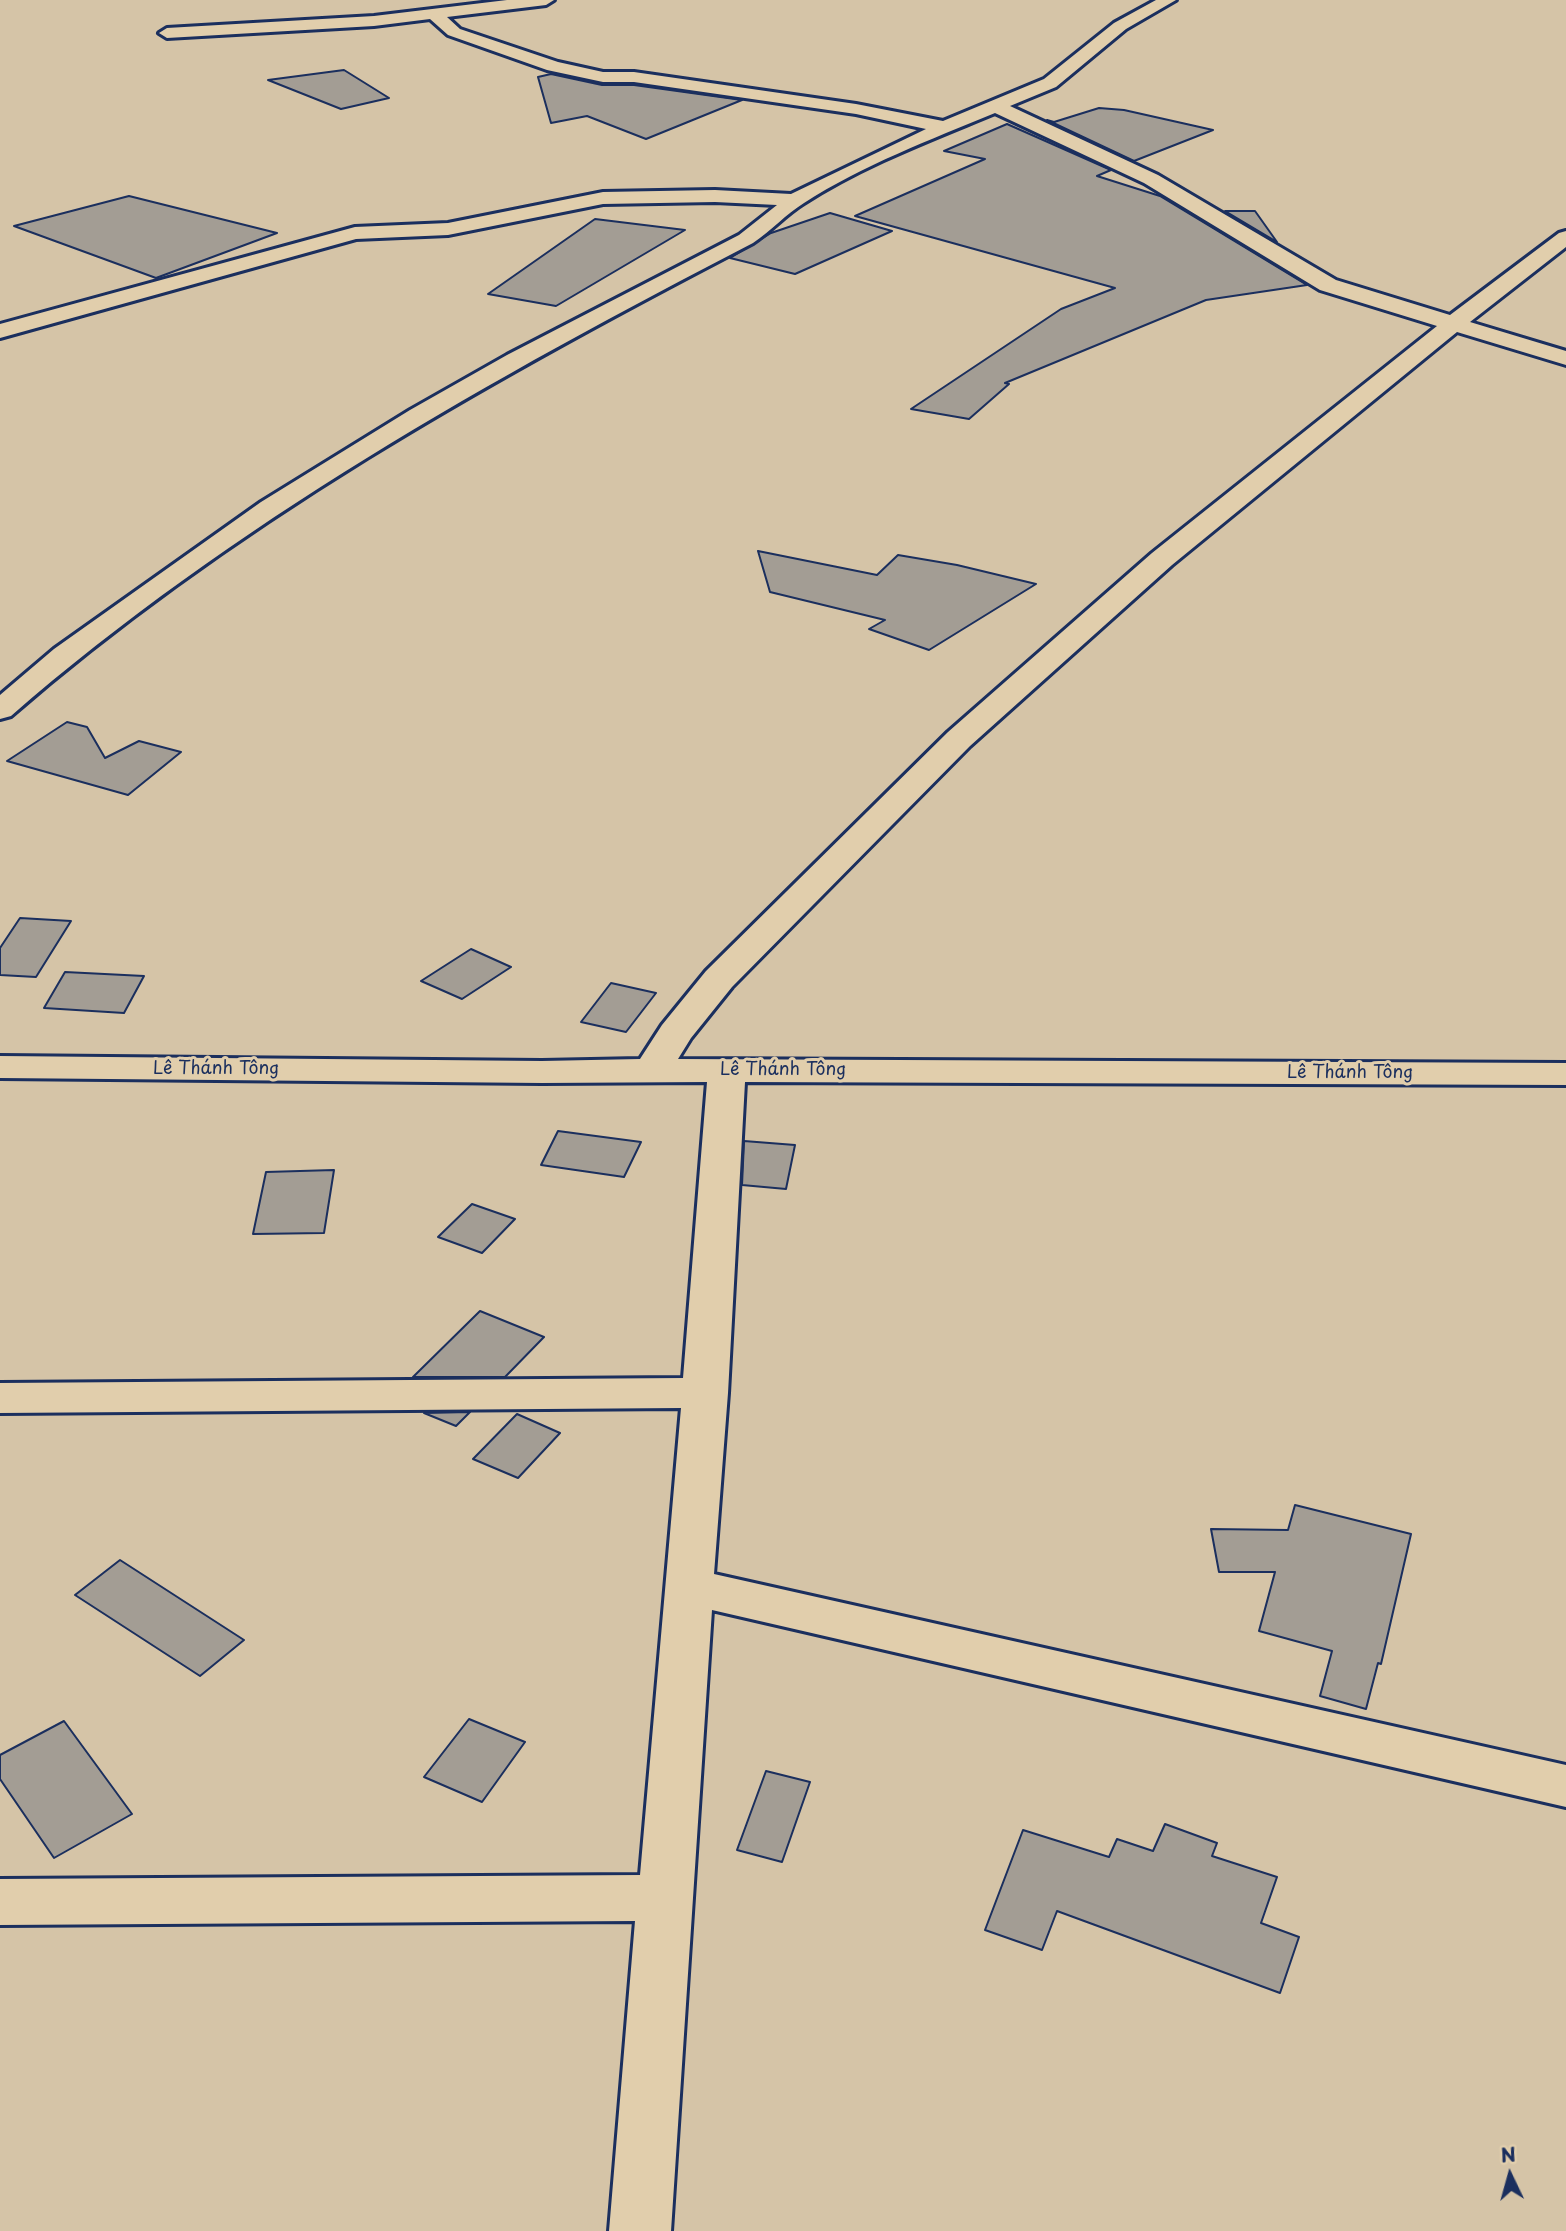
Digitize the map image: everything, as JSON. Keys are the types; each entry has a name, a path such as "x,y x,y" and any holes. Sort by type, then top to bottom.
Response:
{"street":[{"path":"167,33 315,26 436,16 546,0"},
{"path":"0,710 64,655 270,508 419,415 586,321 747,239 794,200 832,179 1050,83 1120,26 1168,0"},
{"path":"436,16 454,32 578,72 856,109 945,127"},
{"path":"997,107 1151,179 1328,285 1566,358"},
{"path":"0,331 355,233 429,231 603,198 715,196 794,200"},
{"path":"652,1070 675,1033 719,979 959,739 1162,559 1452,325 1566,237"},
{"name":"Lê Thánh Tông","path":"0,1067 541,1072 727,1070 1566,1074"},
{"path":"640,2231 664,1898 706,1393 727,1070"},
{"path":"0,1398 706,1393"},
{"path":"690,1587 1566,1786"},
{"path":"0,1902 664,1898"}],"building":[{"path":"344,70 389,98 341,109 268,80"},
{"path":"551,74 602,85 634,85 742,100 646,139 587,116 551,123 538,77"},
{"path":"1099,108 1124,110 1213,130 1134,161 1047,120 1054,122"},
{"path":"1007,124 1111,170 1097,176 1160,196 1307,285 1206,300 1005,383 1009,384 969,419 911,409 1061,309 1115,288 855,216 985,159 944,151"},
{"path":"129,196 277,233 156,278 14,226"},
{"path":"1225,211 1255,211 1277,242"},
{"path":"830,213 892,231 795,274 730,258 771,233"},
{"path":"595,219 685,230 556,306 488,294"},
{"path":"758,551 877,575 898,555 957,565 1036,584 929,650 869,629 885,620 770,592"},
{"path":"67,722 87,727 105,758 139,741 181,752 128,795 7,761"},
{"path":"20,918 71,921 36,977 0,975 0,948"},
{"path":"471,949 511,967 462,999 421,981"},
{"path":"65,972 144,976 124,1013 44,1008"},
{"path":"611,983 656,993 626,1032 581,1022"},
{"path":"558,1131 641,1142 624,1177 541,1165"},
{"path":"744,1141 795,1145 786,1189 742,1185"},
{"path":"334,1170 324,1233 253,1234 266,1172"},
{"path":"472,1204 515,1219 482,1253 438,1237"},
{"path":"480,1311 544,1337 505,1377 413,1377"},
{"path":"470,1412 456,1426 424,1413"},
{"path":"517,1414 560,1433 518,1478 473,1459"},
{"path":"1295,1505 1411,1534 1381,1664 1378,1663 1366,1709 1320,1696 1332,1651 1259,1631 1275,1572 1219,1572 1211,1529 1288,1530"},
{"path":"120,1560 244,1640 200,1676 75,1595"},
{"path":"469,1719 525,1742 482,1802 424,1777"},
{"path":"64,1721 132,1814 54,1858 0,1779 0,1755"},
{"path":"766,1771 810,1782 782,1862 737,1850"},
{"path":"1165,1824 1217,1843 1212,1856 1277,1877 1261,1923 1299,1937 1280,1993 1057,1911 1042,1950 985,1930 1023,1830 1109,1857 1117,1839 1153,1851"}]}
